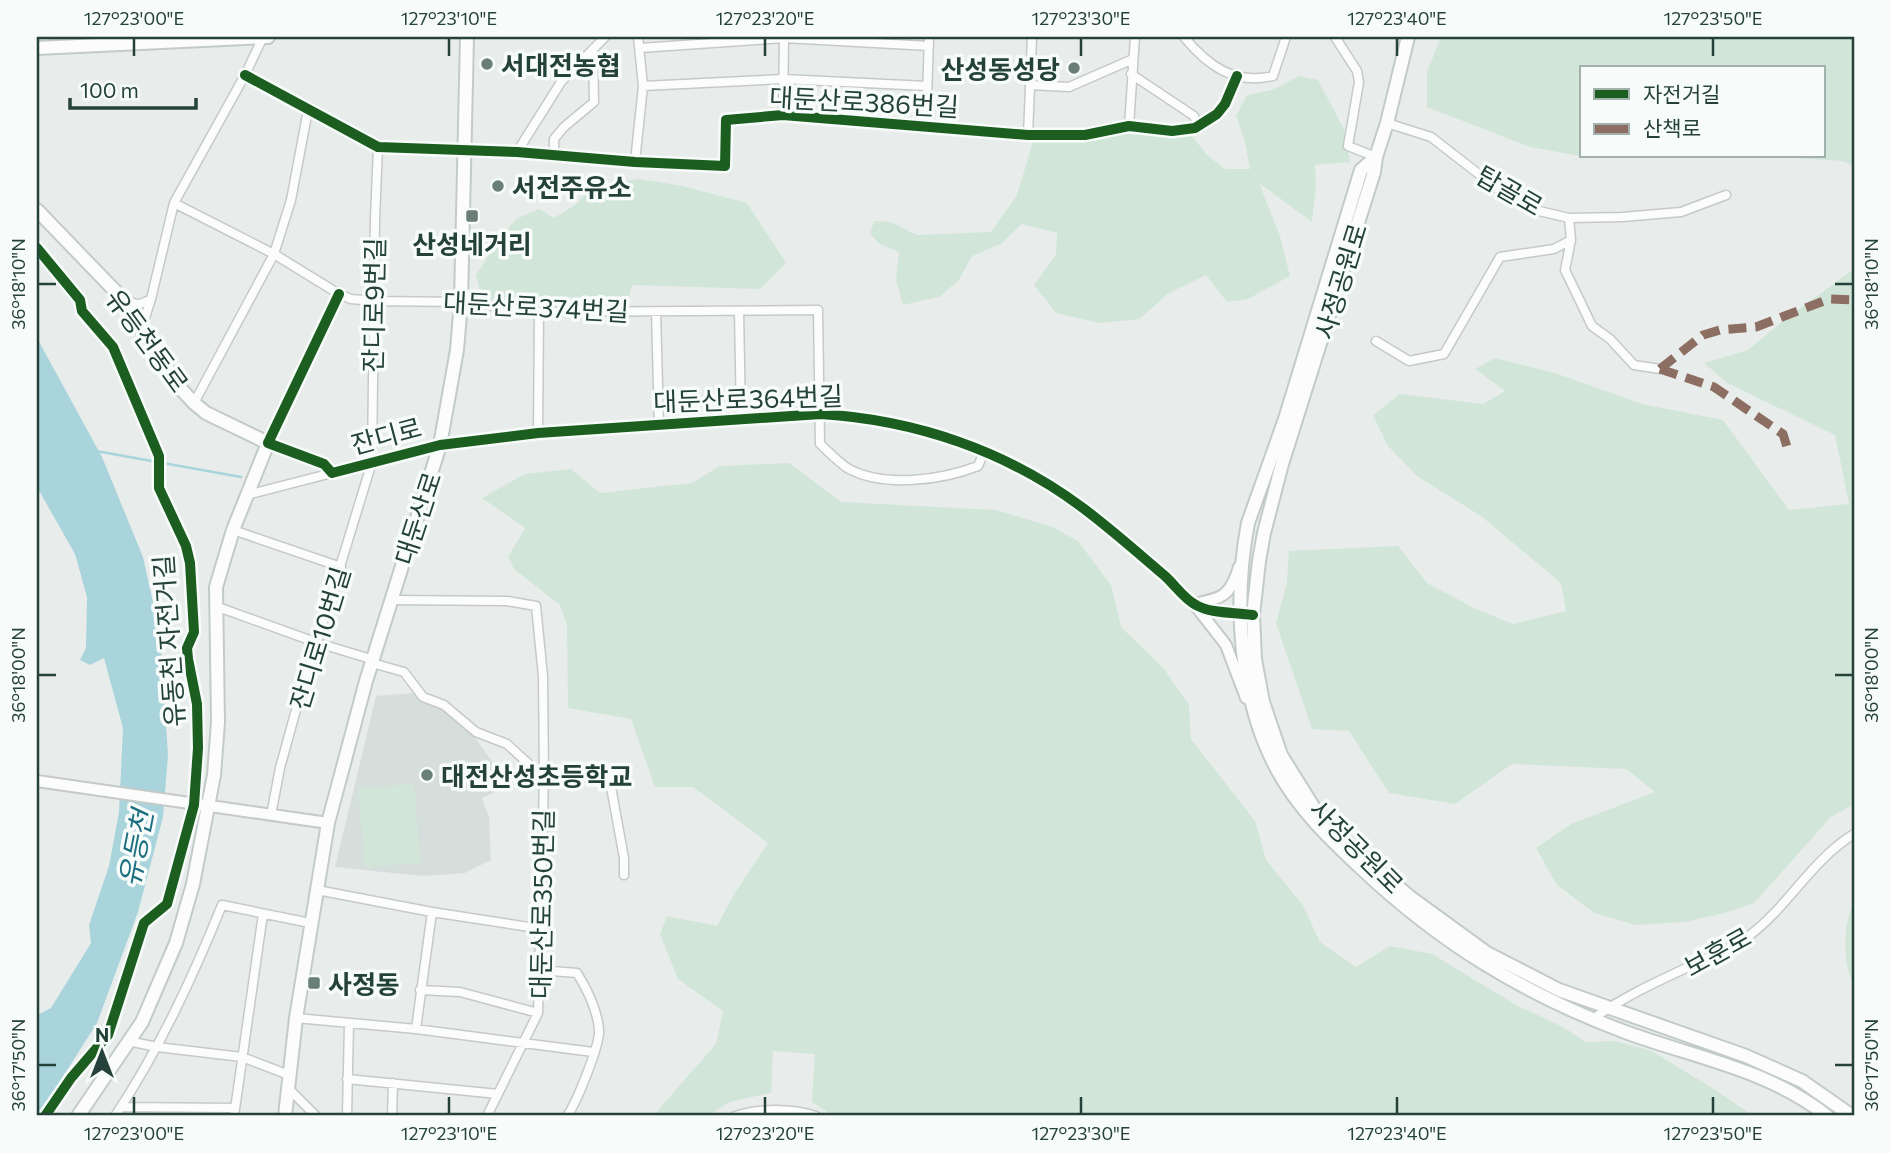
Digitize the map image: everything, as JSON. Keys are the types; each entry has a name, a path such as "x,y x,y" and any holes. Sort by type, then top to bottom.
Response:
{"main road":[{"path":"37,48 265,37"},
{"name":"대둔산로","path":"285,1116 296,1018 328,824 391,600 440,444 457,350 461,302 467,37"},
{"name":"사정공원로","path":"1408,37 1374,172 1270,510 1247,614 1248,691 1257,722 1278,771 1317,827 1377,883 1472,958 1536,994 1628,1033 1765,1078 1806,1100 1827,1116"},
{"name":"사정공원로","path":"1376,157 1361,170 1285,419 1248,523 1245,541 1242,567 1247,614 1263,702 1281,755 1314,808 1354,849 1410,897 1487,953 1559,990 1746,1056 1802,1081 1852,1116"},
{"name":"유등천동로","path":"37,209 118,294 180,388 194,403 206,413 268,443"},
{"path":"78,1116 142,1022 176,943 193,884 203,806 214,775 218,722 215,606 218,576 246,495 268,443"}],"street":[{"path":"141,330 174,203 265,37"},
{"path":"517,152 561,82 605,37"},
{"path":"635,162 643,86 638,37"},
{"path":"1028,135 1032,37"},
{"path":"1129,125 1135,37"},
{"path":"1184,37 1199,55 1219,69 1256,80 1273,76 1286,37"},
{"path":"1335,37 1357,71 1359,82 1349,146 1376,157"},
{"path":"640,48 785,38 929,41 926,127"},
{"path":"783,115 785,38"},
{"path":"554,155 554,139 594,102 593,49"},
{"path":"1030,85 1069,87 1133,59"},
{"path":"1131,74 1194,116 1198,126 1217,114 1225,104 1237,76"},
{"path":"245,75 378,147"},
{"path":"643,86 783,79 927,86"},
{"path":"194,403 274,254 291,200 308,110"},
{"name":"대둔산로386번길","path":"378,147 463,149 725,166 726,120 783,115 1028,135 1086,135 1129,125 1172,131 1198,126"},
{"name":"탑골로","path":"1387,123 1431,137 1502,192 1539,211 1569,218 1681,212 1726,195"},
{"name":"잔디로9번길","path":"372,462 378,147"},
{"name":"대둔산로374번길","path":"174,203 274,254 351,299 461,302 539,312 818,310 821,414"},
{"path":"1569,218 1571,240 1565,270 1592,326 1610,339 1634,365 1660,369"},
{"path":"1376,341 1409,361 1444,354 1500,257 1518,257 1554,249 1571,240"},
{"path":"118,294 134,305 141,305 151,299"},
{"path":"268,443 339,294"},
{"name":"대둔산로364번길","path":"656,311 659,424"},
{"name":"대둔산로364번길","path":"739,311 741,419"},
{"path":"538,433 539,312"},
{"path":"821,414 820,444 848,468 864,475 898,480 932,479 978,466 984,452"},
{"name":"대둔산로364번길","path":"440,444 538,433 821,414 861,416 905,425 951,438 1019,467 1081,507 1194,604 1209,611 1247,614"},
{"name":"잔디로","path":"268,443 324,464 332,473 440,444"},
{"name":"잔디로10번길","path":"271,816 280,768 372,462"},
{"path":"246,495 332,473"},
{"path":"233,530 341,566"},
{"path":"1245,541 1234,584 1229,591 1222,597 1194,604 1226,645 1257,722"},
{"name":"대둔산로350번길","path":"391,600 507,601 536,606 543,676 544,778 538,1013 487,1116"},
{"path":"215,606 404,672 423,697 444,705 476,732 508,744 544,778 608,776 624,858 624,875"},
{"path":"37,781 328,824"},
{"name":"보훈로","path":"1594,1018 1609,1007 1744,940 1785,903 1816,864 1854,834"},
{"path":"317,890 542,929"},
{"path":"115,1116 157,1047 190,983 222,905 310,923"},
{"path":"416,1029 432,912"},
{"path":"121,1107 235,1112 263,914"},
{"path":"539,970 577,972 588,990 600,1031 581,1090 566,1116"},
{"name":"대둔산로350번길","path":"420,990 460,992 538,1013"},
{"path":"296,1018 416,1029 593,1052"},
{"path":"347,1116 349,1023"},
{"path":"128,1041 242,1057 289,1081 316,1116"},
{"path":"347,1079 498,1094"},
{"path":"391,1116 393,1083"},
{"path":"735,1116 774,1110 803,1112 816,1116"}],"shaded area":[{"name":"대전산성초등학교","path":"414,693 420,699 443,707 471,732 491,760 502,789 482,798 489,817 491,860 465,873 423,876 335,867 376,696"}],"green space":[{"path":"1441,37 1854,37 1854,167 1843,161 1794,158 1825,158 1825,66 1580,66 1580,156 1530,147 1427,107 1427,72"},
{"path":"1299,76 1318,80 1344,129 1350,162 1315,165 1312,222 1259,183 1280,236 1290,276 1248,299 1227,302 1206,275 1167,294 1140,319 1100,323 1056,313 1034,285 1056,254 1057,233 1022,224 1001,244 972,256 959,280 939,297 903,305 896,280 899,252 880,244 870,234 874,221 891,222 917,235 991,232 1017,195 1033,142 1095,138 1132,128 1192,136 1207,155 1225,169 1250,169 1236,116 1247,95 1272,90"},
{"path":"640,179 682,186 747,203 786,263 760,289 632,285 629,296 482,300 476,275 516,219 539,209 554,218 575,205 595,185"},
{"path":"1854,269 1854,804 1831,817 1754,903 1684,922 1636,925 1594,913 1557,885 1536,848 1571,824 1655,792 1626,769 1512,764 1455,804 1389,793 1349,731 1312,729 1276,623 1287,583 1289,551 1398,546 1427,583 1474,608 1513,624 1566,611 1561,583 1481,516 1417,476 1388,446 1373,415 1400,394 1483,404 1505,391 1475,369 1495,358 1555,373 1642,404 1723,420 1789,510 1849,504 1835,435 1727,383 1704,363 1748,350"},
{"path":"789,463 841,502 996,510 1052,527 1078,541 1111,585 1121,627 1164,669 1189,705 1191,739 1255,821 1266,860 1302,904 1320,942 1356,967 1390,946 1432,954 1516,1005 1563,1027 1586,1042 1615,1041 1652,1051 1753,1116 834,1116 812,1102 815,1054 773,1051 771,1093 729,1102 708,1116 656,1116 659,1109 716,1044 723,1011 678,979 660,934 667,916 717,926 768,843 693,787 655,787 631,719 568,708 567,625 560,605 514,569 508,557 525,528 482,498 525,474 571,469 600,493 692,483 720,466"},
{"path":"414,784 420,863 365,867 358,788"},
{"path":"1854,901 1854,986 1847,966 1845,944"}],"water":[{"name":"유등천","path":"37,338 102,457 143,557 160,634 168,755 163,817 138,912 97,1023 38,1116 37,1015 51,1008 91,943 89,925 109,866 119,812 123,728 104,658 90,665 80,660 86,648 87,597 75,554 37,487"}],"waterway":[{"path":"96,451 241,477"}],"marked path":[{"path":"1660,369 1703,335 1720,330 1756,327 1829,299 1854,300"},
{"path":"1660,369 1714,387 1783,434 1787,447"}],"cycle path":[{"path":"245,75 378,147 517,152 725,166 726,120 783,115 1028,135 1085,135 1129,126 1172,131 1195,128 1217,114 1225,104 1237,76"},
{"name":"유동천 자전거길","path":"37,248 80,300 82,311 113,347 159,456 159,488 186,546 190,563 194,632 187,648 197,704 198,748 194,805 167,904 144,923 108,1035 71,1078 45,1116"},
{"path":"339,294 268,443 324,464 332,473 440,445 538,433 821,414 856,417 926,431 992,455 1023,470 1093,516 1192,602 1209,610 1253,615"}],"place":[{"name":"서대전농협","path":"487,64"},
{"name":"산성동성당","path":"1074,68"},
{"name":"서전주유소","path":"498,186"},
{"name":"산성네거리","path":"472,216"},
{"name":"대전산성초등학교","path":"427,775"},
{"name":"사정동","path":"314,983"}]}
